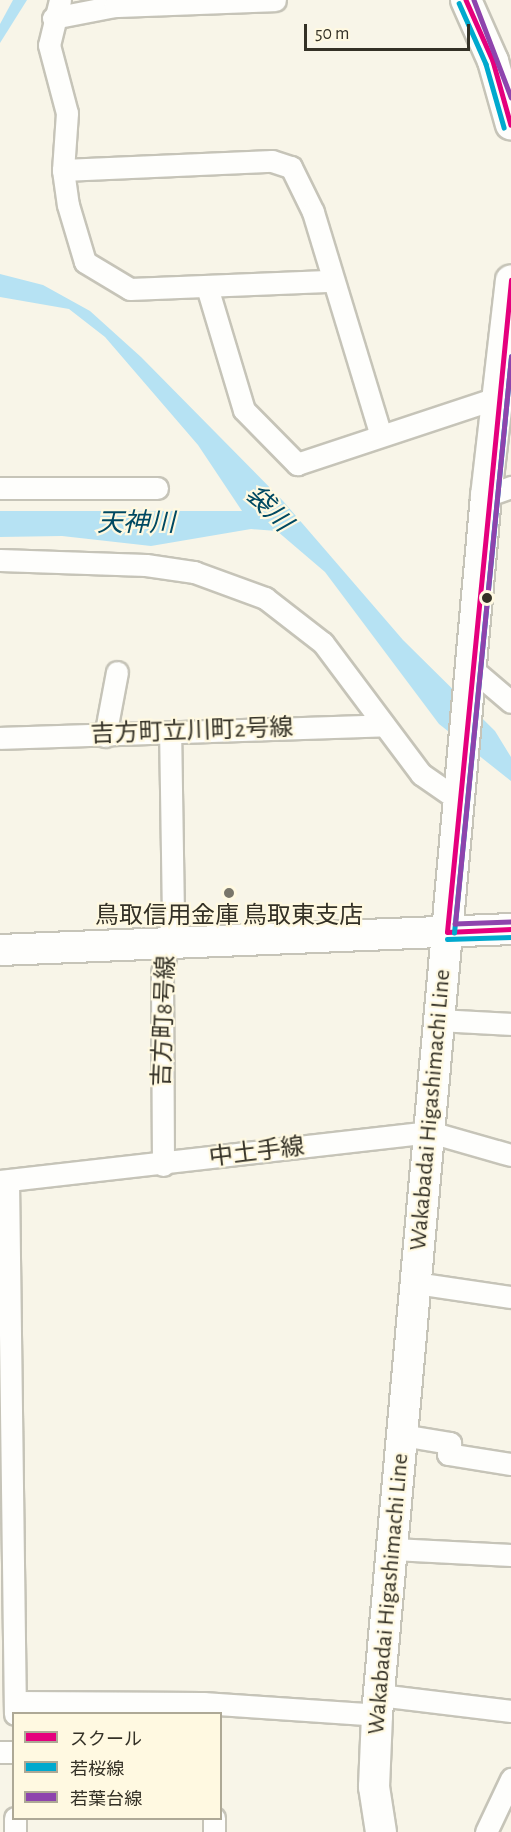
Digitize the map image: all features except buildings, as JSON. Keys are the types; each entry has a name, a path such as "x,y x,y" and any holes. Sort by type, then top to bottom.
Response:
{"main road":[{"path":"466,0 492,61 511,125"},
{"name":"Wakabadai Higashimachi Line","path":"381,1832 374,1787 378,1705 471,676 499,492 496,398 511,280"},
{"path":"0,950 167,945 511,929"}],"street":[{"path":"275,0 57,9 49,45 67,112 63,170 80,251 103,277 130,290 333,281"},
{"path":"63,170 281,162 297,175 313,212 380,432"},
{"path":"207,287 244,410 283,453 303,465 380,432 496,398"},
{"path":"0,488 157,488"},
{"path":"0,560 146,565 235,585 265,598 323,643 421,774 460,793"},
{"path":"105,736 117,672"},
{"path":"471,676 511,702"},
{"name":"吉方町立川町2号線","path":"0,738 170,735 384,724"},
{"name":"吉方町8号線","path":"163,1165 162,973 173,917 170,735"},
{"path":"439,1020 511,1024"},
{"name":"中土手線","path":"4,1181 163,1165 430,1132 511,1155"},
{"path":"4,1181 15,1708 378,1705 511,1711"},
{"path":"415,1283 511,1297"},
{"path":"402,1435 450,1443 448,1454 511,1464"},
{"path":"393,1549 511,1555"},
{"path":"486,1832 511,1779"}],"water":[{"path":"13,0 27,0 0,43 0,24"},
{"path":"0,274 43,285 90,311 141,357 283,501 403,640 495,731 511,757 511,781 439,724 325,572 277,531 251,529 151,546 62,536 0,537 0,511 242,511 198,445 105,337 69,309 0,297"}],"transit line":[{"name":"スクール","path":"466,0 493,61 511,125"},
{"name":"若葉台線","path":"474,0 511,97"},
{"name":"若桜線","path":"459,3 486,64 504,127"},
{"name":"スクール","path":"447,932 511,280"},
{"name":"若桜線","path":"454,933 511,357"},
{"name":"若葉台線","path":"511,357 455,924 511,922"},
{"name":"スクール","path":"447,932 511,929"},
{"name":"若桜線","path":"447,939 511,937"}],"place":[{"name":"鳥取信用金庫 鳥取東支店","path":"229,893"}],"water label":[{"name":"袋川","path":"268,509"},
{"name":"天神川","path":"136,524"}]}
